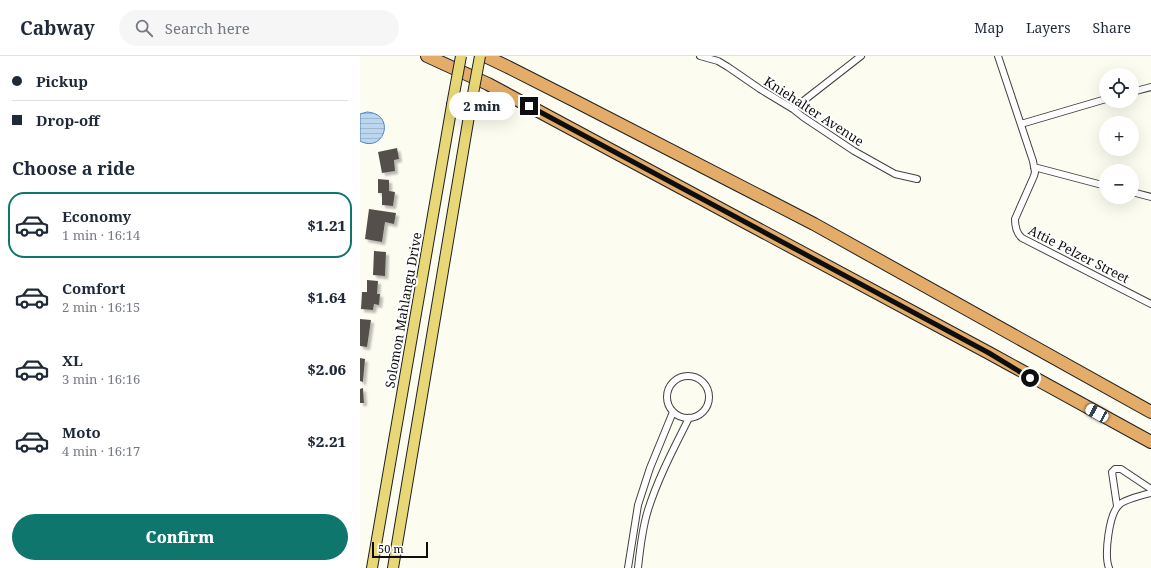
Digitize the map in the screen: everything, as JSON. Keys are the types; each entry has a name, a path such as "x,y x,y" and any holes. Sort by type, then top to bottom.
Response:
{"highway":[{"path":"427,56 494,88 989,353 1151,442"},
{"path":"485,56 570,98 814,224 1151,412"},
{"path":"989,353 1151,451"}],"main road":[{"name":"Solomon Mahlangu Drive","path":"372,568 461,56"},
{"path":"393,568 480,56"},
{"path":"398,568 405,496"}],"street":[{"name":"Kniehalter Avenue","path":"700,56 718,61 793,109 854,151 895,174 917,179"},
{"path":"793,109 861,56"},
{"path":"998,56 1034,167 1099,184"},
{"path":"1139,90 1151,87"},
{"path":"1021,124 1099,101"},
{"name":"Attie Pelzer Street","path":"1034,167 1034,176 1015,219 1015,226 1019,235 1022,238 1151,304"},
{"path":"1139,194 1151,197"},
{"path":"684,377 698,379 704,383 708,390 709,396 708,403 701,414 695,417 684,418 678,416 674,412 668,401 668,395 672,384 678,379 684,377"},
{"path":"628,568 638,505 650,468 674,412"},
{"path":"638,568 647,512 669,457 689,418"},
{"path":"1109,568 1107,564 1107,553 1109,528 1118,506 1112,472 1115,469 1121,469 1151,489"},
{"path":"1118,506 1122,503 1151,493"}],"water":[{"path":"367,112 376,114 382,119 384,125 384,132 381,138 368,144 360,141 360,114"}],"building":[{"path":"397,148 399,159 394,160 395,171 382,173 378,152"},
{"path":"378,179 389,180 389,191 395,192 393,206 382,205 382,193 378,193"},
{"path":"369,209 396,213 394,224 385,222 382,242 365,239"},
{"path":"374,251 386,252 385,276 373,275"},
{"path":"367,280 378,281 377,294 380,294 379,305 374,304 373,310 361,309 362,292 367,292"},
{"path":"360,319 371,320 367,347 360,346"},
{"path":"360,358 365,359 363,382 360,381"},
{"path":"363,388 364,403 360,403 360,389"}],"route":[{"path":"529,106 989,353 1030,378"}]}
